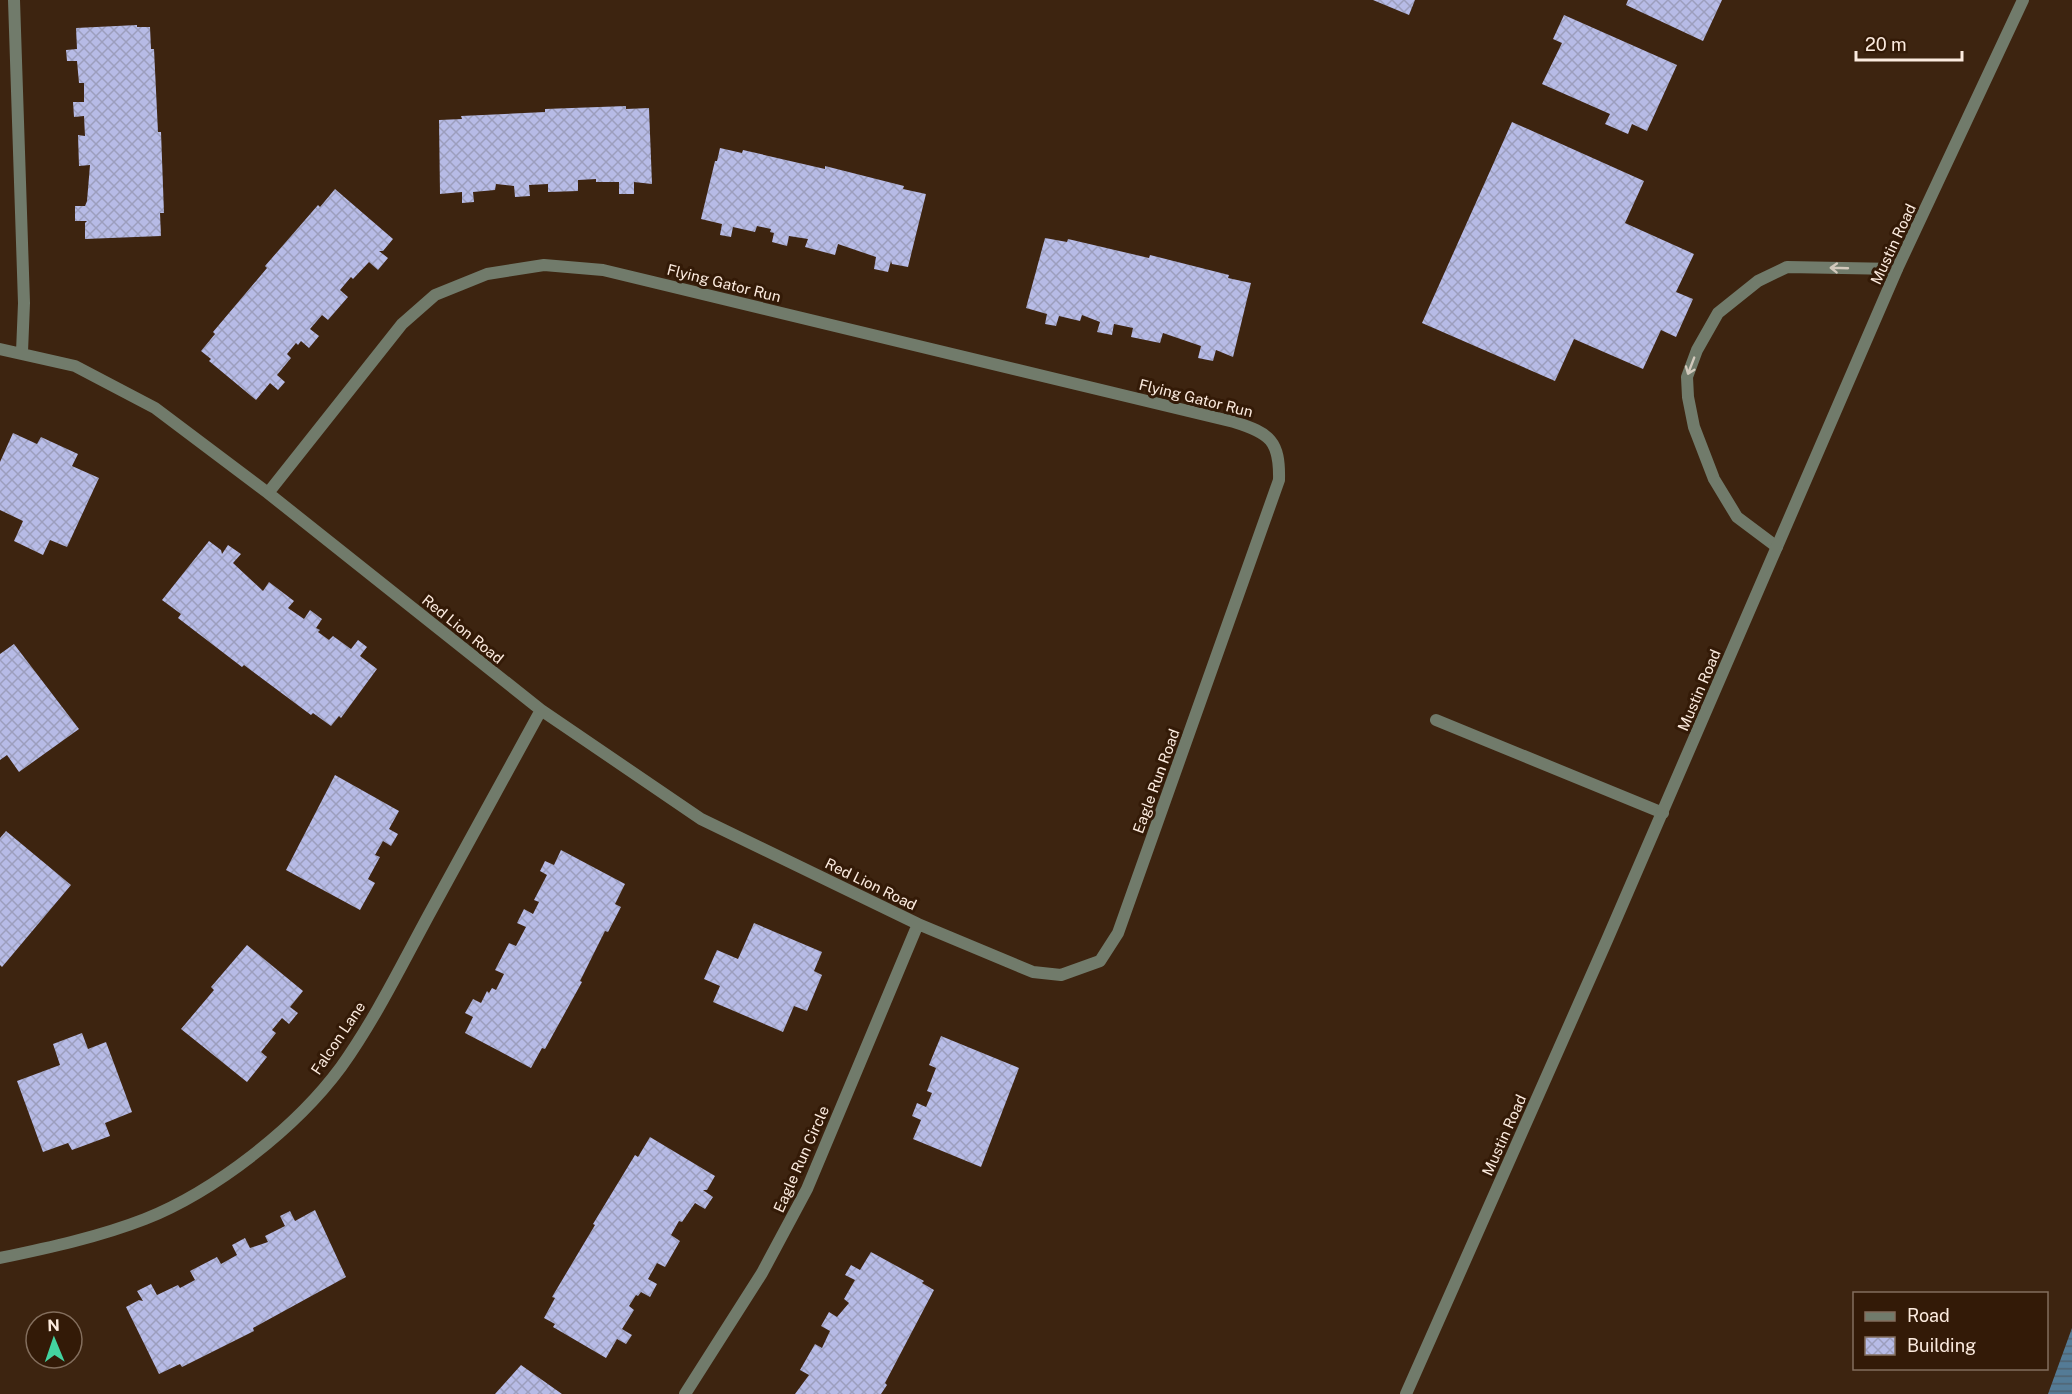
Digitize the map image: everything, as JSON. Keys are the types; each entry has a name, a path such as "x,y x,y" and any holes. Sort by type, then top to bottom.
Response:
{"street":[{"path":"14,0 24,303 22,352"},
{"name":"Mustin Road","path":"1406,1394 1663,813 1897,269 2023,0"},
{"name":"Flying Gator Run","path":"268,493 402,324 435,295 487,274 544,265 603,270 1257,429"},
{"path":"1777,548 1737,517 1714,479 1694,427 1688,398 1687,377 1697,350 1718,313 1758,281 1788,267 1897,269"},
{"name":"Red Lion Road","path":"0,349 22,352 75,366 155,408 268,493 542,710 701,819 918,924"},
{"name":"Eagle Run Road","path":"918,924 1033,972 1060,975 1100,961 1118,933 1279,480 1280,459 1275,443 1257,429"},
{"name":"Falcon Lane","path":"0,1258 46,1248 145,1219 190,1196 246,1159 299,1114 340,1067 380,1003 542,710"},
{"path":"1436,720 1663,813"},
{"name":"Eagle Run Circle","path":"685,1394 762,1273 807,1189 918,924"}],"water":[{"path":"2072,1328 2072,1394 2048,1394"}],"building":[{"path":"1373,0 1415,0 1409,15"},
{"path":"1628,0 1722,0 1703,41 1626,5"},
{"path":"1564,15 1677,65 1647,131 1632,124 1628,134 1605,124 1610,114 1542,84 1562,43 1553,39"},
{"path":"137,25 137,27 150,27 151,49 154,49 158,132 161,132 164,213 160,213 161,236 85,239 87,221 75,221 75,206 85,206 87,201 90,165 79,166 78,135 85,136 84,116 74,117 73,102 84,102 84,83 79,83 77,61 67,61 66,50 77,49 76,28"},
{"path":"626,106 626,109 649,108 652,184 634,182 634,194 619,194 619,182 596,182 596,179 578,180 578,191 548,192 548,184 529,185 530,196 515,197 514,186 496,184 495,190 473,192 474,202 462,203 462,192 440,194 439,120 462,119 461,116 545,112 545,109"},
{"path":"1512,122 1644,181 1625,223 1694,254 1676,292 1693,299 1676,337 1661,330 1643,369 1574,339 1555,381 1422,323"},
{"path":"720,148 742,153 743,150 825,169 825,166 904,186 903,189 926,194 908,267 892,264 891,261 888,272 874,269 876,257 838,244 835,255 805,247 808,239 789,236 787,246 772,242 774,233 770,232 771,229 757,226 755,232 733,227 731,237 720,235 722,224 701,219"},
{"path":"335,189 393,239 383,251 379,251 388,258 378,270 369,262 353,279 351,277 340,290 348,297 328,320 322,315 310,329 319,336 309,348 301,341 298,345 296,343 287,354 291,358 277,375 285,382 278,390 270,383 256,400 209,361 211,359 201,351 215,334 213,332 267,268 265,266 318,205 320,207"},
{"path":"1045,238 1067,242 1068,239 1149,258 1150,255 1229,275 1228,278 1251,283 1233,357 1216,350 1213,361 1198,358 1201,346 1163,333 1160,343 1131,337 1133,328 1114,324 1112,335 1097,332 1100,322 1082,315 1080,321 1059,316 1056,326 1045,324 1047,314 1026,308"},
{"path":"13,433 37,444 41,437 78,454 72,466 99,478 67,547 50,540 43,555 14,541 23,521 0,510 0,462"},
{"path":"209,541 221,550 222,554 228,545 241,554 233,563 263,591 269,582 294,601 288,608 304,619 310,610 322,619 316,628 329,640 333,636 351,649 358,640 367,647 360,656 377,669 341,718 339,716 331,726 313,713 311,715 244,665 242,667 178,618 181,614 162,600"},
{"path":"14,644 79,729 19,772 7,755 0,760 0,654"},
{"path":"335,775 399,811 389,829 398,834 391,846 383,841 375,855 380,857 368,879 375,883 360,910 286,870"},
{"path":"6,831 71,885 2,967 0,965 0,838"},
{"path":"561,850 625,884 615,904 621,907 608,932 605,931 580,981 582,982 545,1049 542,1048 531,1068 465,1033 473,1017 465,1013 473,999 481,1003 487,991 489,993 492,988 496,990 504,974 495,970 509,943 516,946 526,927 517,923 524,909 533,914 539,902 534,900 547,875 540,871 545,861 554,865"},
{"path":"754,923 822,952 814,971 822,975 807,1011 794,1006 783,1032 713,1002 720,986 704,979 717,950 738,959"},
{"path":"247,945 303,991 290,1007 298,1013 289,1024 282,1018 272,1030 276,1033 261,1052 267,1057 247,1082 181,1029 214,990 211,987"},
{"path":"82,1033 88,1049 106,1042 132,1112 105,1123 110,1136 72,1150 68,1143 43,1152 17,1081 60,1065 53,1044"},
{"path":"941,1036 1019,1068 981,1167 913,1139 921,1120 912,1116 917,1103 926,1107 932,1093 927,1091 936,1068 929,1065"},
{"path":"650,1137 715,1176 707,1190 703,1190 713,1197 705,1209 695,1203 682,1222 679,1221 671,1235 680,1241 665,1267 657,1263 648,1279 657,1284 650,1297 641,1292 638,1296 636,1295 629,1306 634,1310 622,1329 632,1335 626,1344 617,1339 606,1358 553,1327 555,1324 544,1318 555,1298 552,1297 595,1225 593,1224 635,1155 638,1157"},
{"path":"315,1210 346,1277 253,1328 254,1331 182,1367 180,1364 159,1374 126,1307 139,1300 143,1301 137,1291 151,1284 157,1295 178,1285 180,1288 195,1280 190,1271 217,1257 221,1264 237,1255 232,1245 245,1238 250,1248 268,1242 265,1236 285,1226 280,1216 290,1211 295,1221"},
{"path":"871,1252 924,1281 922,1283 934,1290 885,1383 887,1385 881,1394 795,1394 809,1375 800,1370 815,1344 822,1348 830,1331 821,1326 829,1312 837,1317 849,1303 844,1299 855,1280 845,1275 851,1265 860,1270"},
{"path":"521,1365 562,1394 495,1394"}]}
